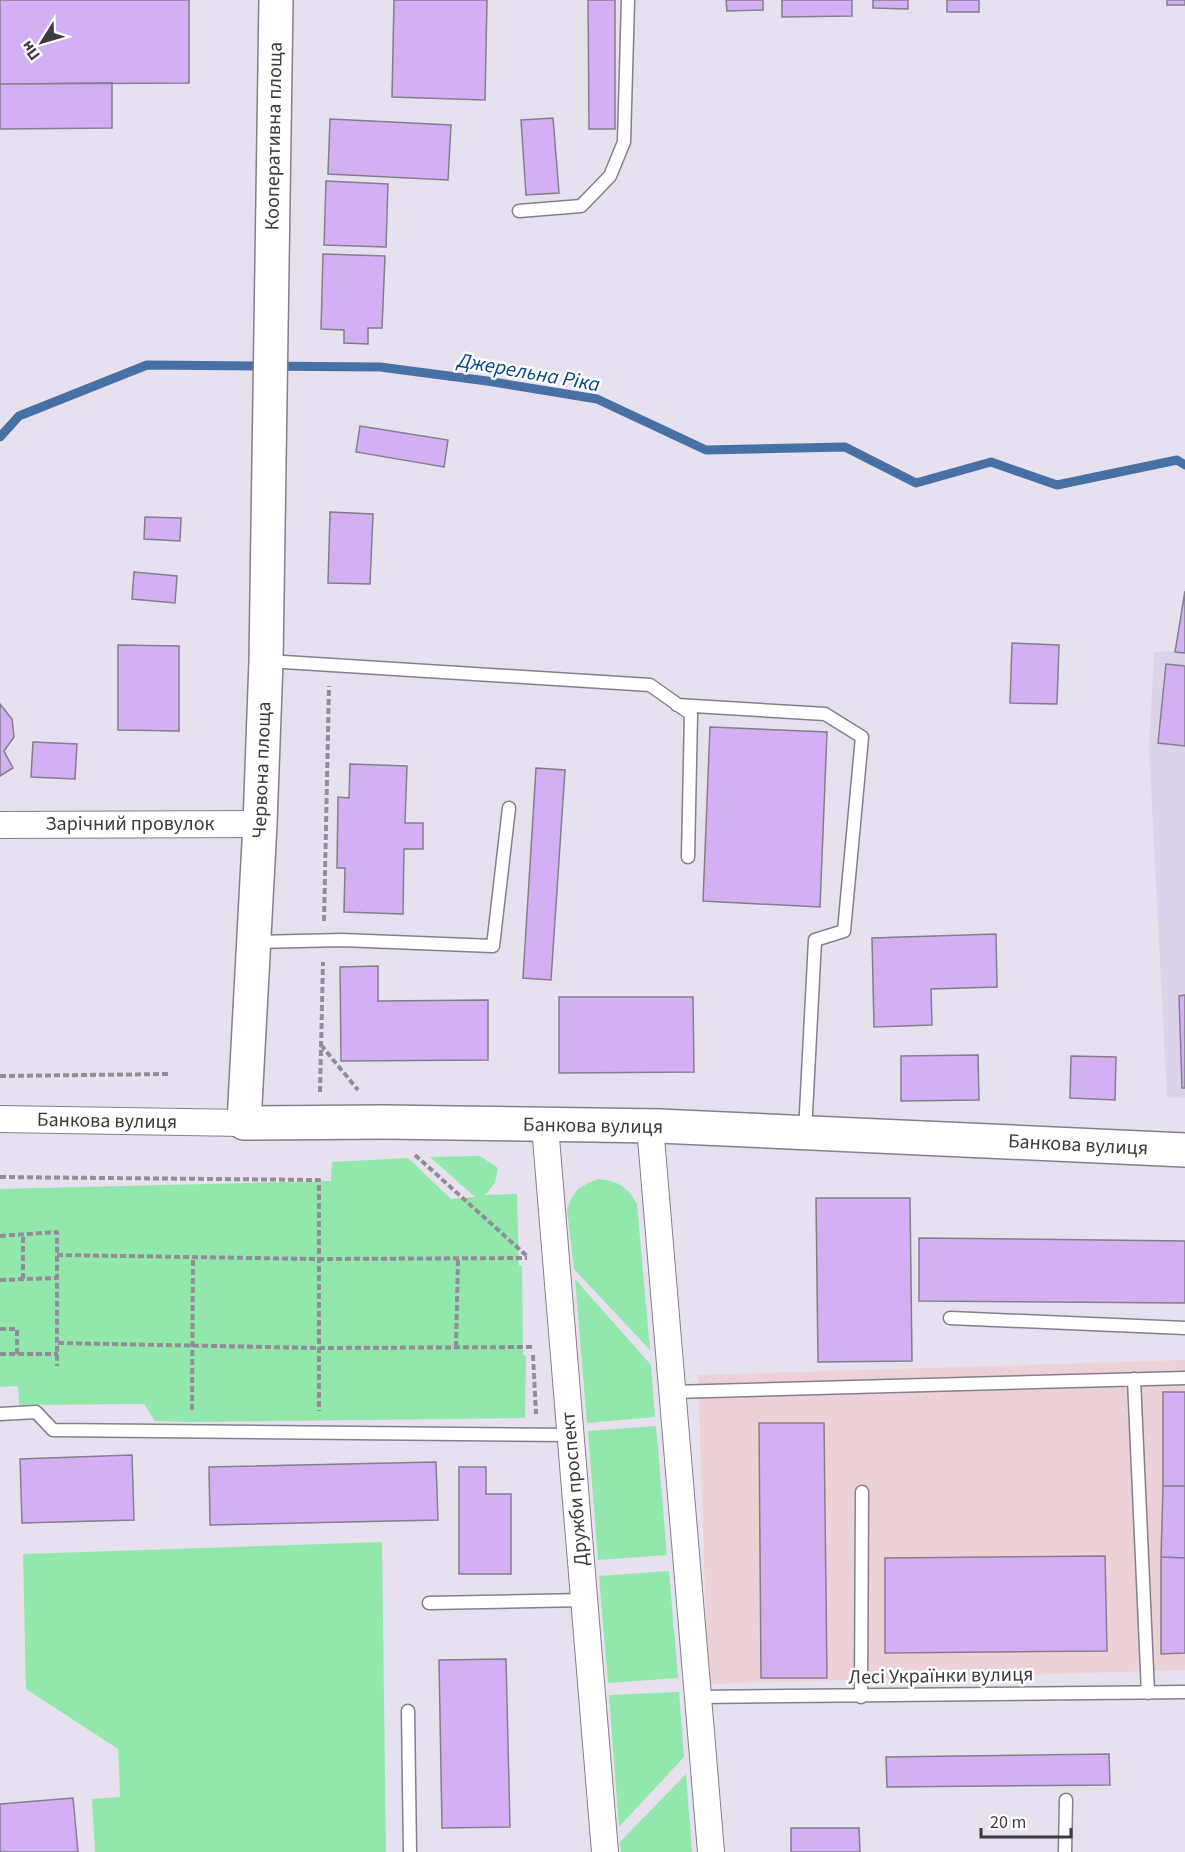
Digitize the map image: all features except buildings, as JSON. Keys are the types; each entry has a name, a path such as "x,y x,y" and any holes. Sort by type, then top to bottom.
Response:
{"street":[{"name":"Кооперативна площа","path":"269,416 276,0"},
{"name":"Червона площа","path":"244,1123 266,661 269,416"},
{"name":"Зарічний провулок","path":"0,825 260,824"},
{"name":"Банкова вулиця","path":"0,1119 650,1126 1185,1150"},
{"name":"Дружби проспект","path":"545,1126 605,1852"},
{"path":"650,1126 711,1852"}],"lane":[{"path":"519,211 581,206 610,176 624,142 628,0"},
{"path":"266,661 650,685 691,714 688,857"},
{"path":"677,705 825,714 861,737 844,931 815,940 805,1133"},
{"path":"254,942 324,940 492,946 509,808"},
{"path":"951,1318 1185,1328"},
{"path":"672,1392 1185,1378"},
{"path":"1134,1380 1148,1693"},
{"path":"0,1414 36,1412 53,1430 571,1435"},
{"path":"861,1697 862,1492"},
{"path":"429,1603 585,1600"},
{"name":"Лесі Українки вулиця","path":"698,1698 1185,1692"},
{"path":"408,1711 410,1852"},
{"path":"1065,1852 1066,1800"}],"path":[{"path":"320,1093 329,664"},
{"path":"321,1045 358,1091"},
{"path":"0,1076 168,1074"},
{"path":"57,1255 319,1259 529,1258 414,1154"},
{"path":"0,1177 320,1180 319,1433"},
{"path":"0,1236 57,1232 57,1366"},
{"path":"23,1234 23,1280"},
{"path":"192,1432 193,1257"},
{"path":"456,1347 458,1258"},
{"path":"0,1280 57,1278"},
{"path":"0,1329 17,1329 17,1354"},
{"path":"58,1343 319,1348 533,1347"},
{"path":"0,1354 58,1354"}],"shaded area":[{"path":"1185,587 1185,1098 1167,1098 1149,748 1154,652 1175,651"},
{"path":"1185,1360 1185,1670 708,1684 698,1375"}],"green space":[{"path":"480,1156 498,1168 495,1183 485,1195 517,1194 519,1265 522,1266 523,1355 526,1356 525,1418 155,1421 144,1404 19,1405 18,1386 0,1387 0,1189 331,1181 332,1162 408,1158 451,1199 475,1197 430,1157"},
{"path":"599,1179 612,1181 622,1186 637,1204 650,1350 574,1269 567,1210 578,1189"},
{"path":"575,1279 651,1365 655,1417 587,1423"},
{"path":"656,1426 667,1555 598,1560 588,1431"},
{"path":"382,1542 386,1852 95,1852 92,1799 120,1797 118,1749 26,1689 23,1554"},
{"path":"669,1571 678,1678 608,1683 599,1576"},
{"path":"679,1692 684,1757 619,1827 609,1695"},
{"path":"686,1774 692,1852 621,1852 620,1842"}],"waterway":[{"name":"Джерельна Ріка","path":"0,437 19,416 147,365 380,367 597,399 706,450 845,447 916,483 991,462 1057,485 1177,460 1185,465"}]}
